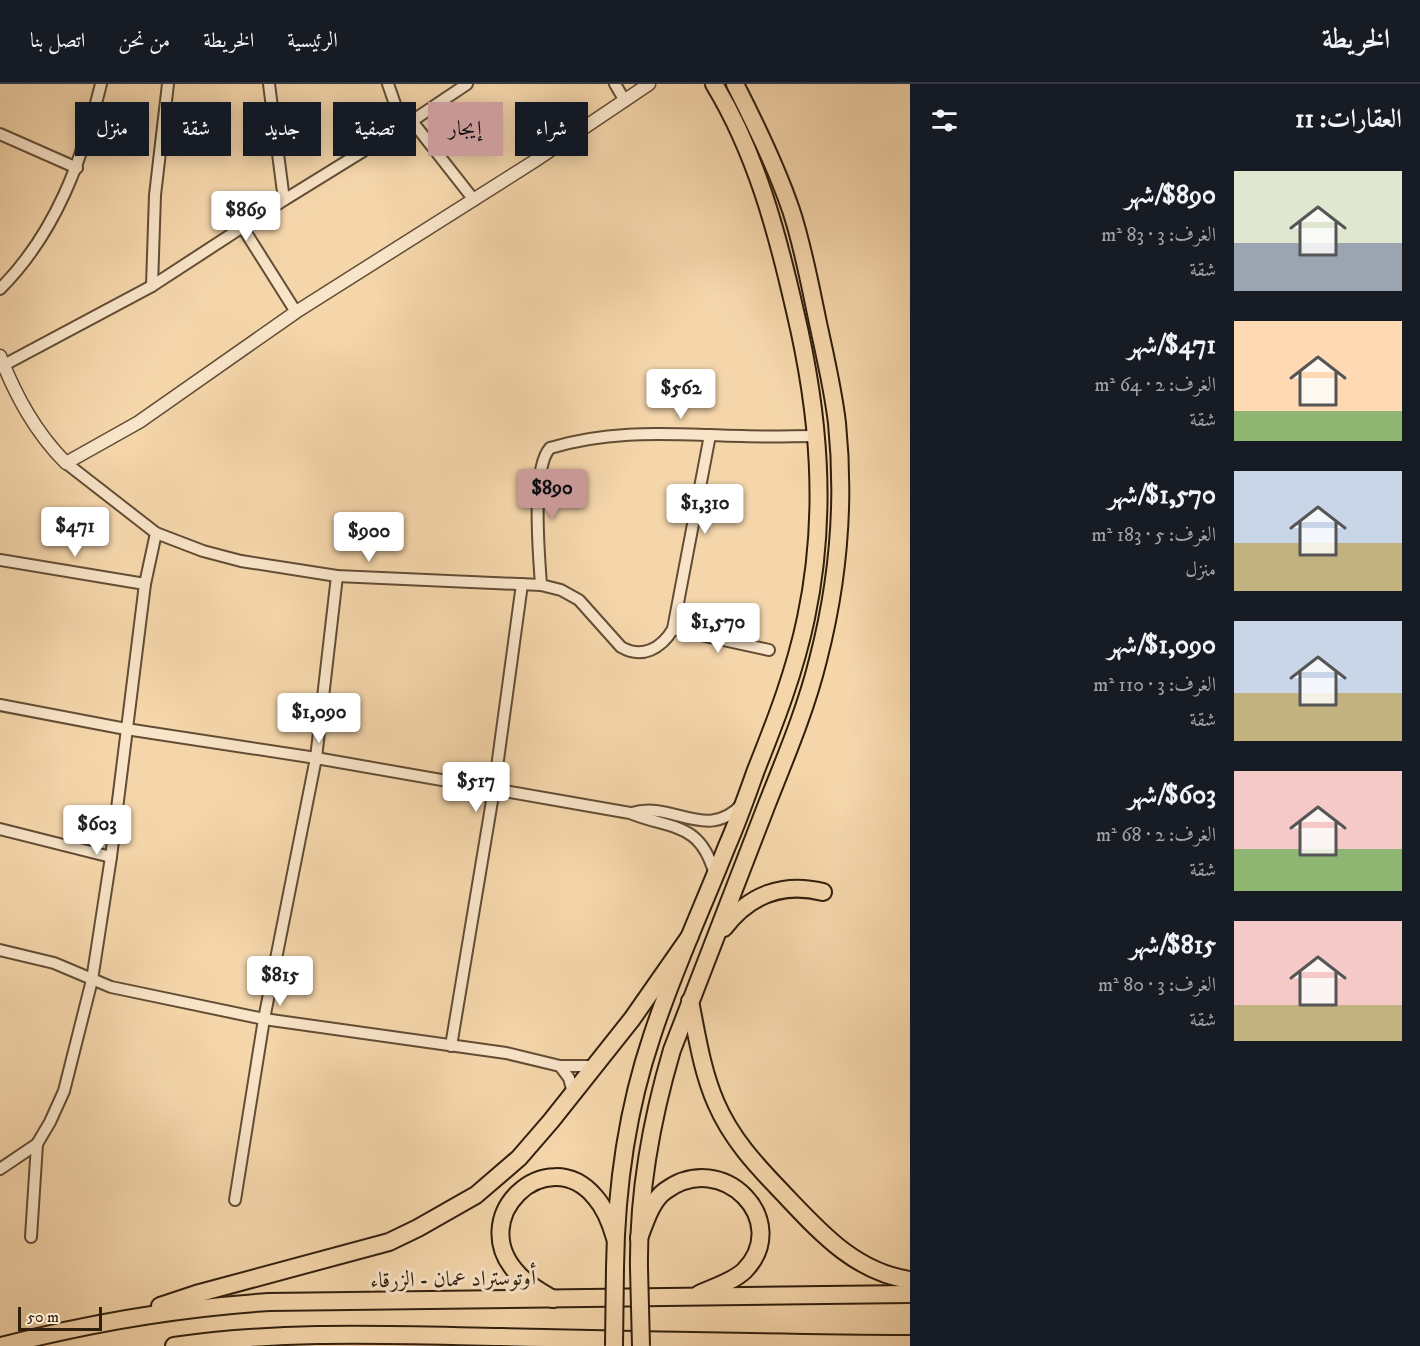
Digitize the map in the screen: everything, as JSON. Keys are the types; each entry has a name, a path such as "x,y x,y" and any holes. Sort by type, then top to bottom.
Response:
{"main road":[{"path":"614,1346 615,1238 623,1160 636,1093 652,1035 783,704 807,616 819,526 818,435 808,370 772,217 741,135 714,84"},
{"path":"641,1346 639,1238 648,1157 660,1088 712,943 750,852 794,735 818,661 834,578 840,519 838,447 830,376 803,253 791,210 757,127 735,84"},
{"path":"772,217 791,210"},
{"path":"729,843 750,852"},
{"path":"712,943 740,910 766,894 791,888 824,892"},
{"path":"122,1319 196,1294 389,1242 476,1195 535,1140 632,1019 690,936"},
{"path":"690,1002 707,1082 729,1129 744,1152 824,1237 845,1254 869,1268 894,1278 910,1280"},
{"path":"554,1299 534,1288 518,1275 506,1258 500,1239 500,1226 504,1212 519,1191 543,1179 556,1177 576,1183 595,1196 610,1223 615,1238"},
{"path":"639,1238 652,1208 664,1191 680,1183 697,1179 714,1179 730,1184 744,1194 754,1208 759,1224 759,1240 754,1257 731,1281 690,1298"},
{"name":"أوتوستراد عمان - الزرقاء","path":"1,1346 122,1319 197,1308 269,1302 910,1294"},
{"path":"174,1346 246,1338 314,1335 558,1342 910,1344"}],"street":[{"path":"0,289 27,260 50,225 85,146 101,84"},
{"path":"152,286 155,195 168,84"},
{"path":"269,84 284,200"},
{"path":"388,84 397,102"},
{"path":"416,118 467,84"},
{"path":"615,84 625,101"},
{"path":"66,463 139,422 296,312 474,200 649,84"},
{"path":"0,134 77,168"},
{"path":"416,134 474,200"},
{"path":"355,156 152,286 2,361 16,393 39,433 66,463 156,533 203,551 241,561 338,576 541,585 561,590 579,600 613,640 629,651 639,652 658,647 673,629 710,435"},
{"path":"243,228 296,312"},
{"path":"541,585 538,513 542,460 550,448 579,439 610,435 818,435"},
{"path":"0,1169 37,1144 50,1122 64,1090 92,980 111,857 145,584 156,533"},
{"path":"0,560 145,584"},
{"path":"235,1200 264,1019 316,758 338,576"},
{"path":"451,1046 494,789 522,584"},
{"path":"673,629 769,650"},
{"path":"0,705 126,729 316,758 632,813 651,811 698,821 711,821 730,815 744,801"},
{"path":"632,813 642,819 673,826 694,836 708,854 715,875"},
{"path":"0,829 111,857"},
{"path":"0,950 54,963 111,987 264,1019 506,1053 561,1066 594,1066"},
{"path":"561,1066 569,1078 573,1093"},
{"path":"31,1237 37,1144"}]}
